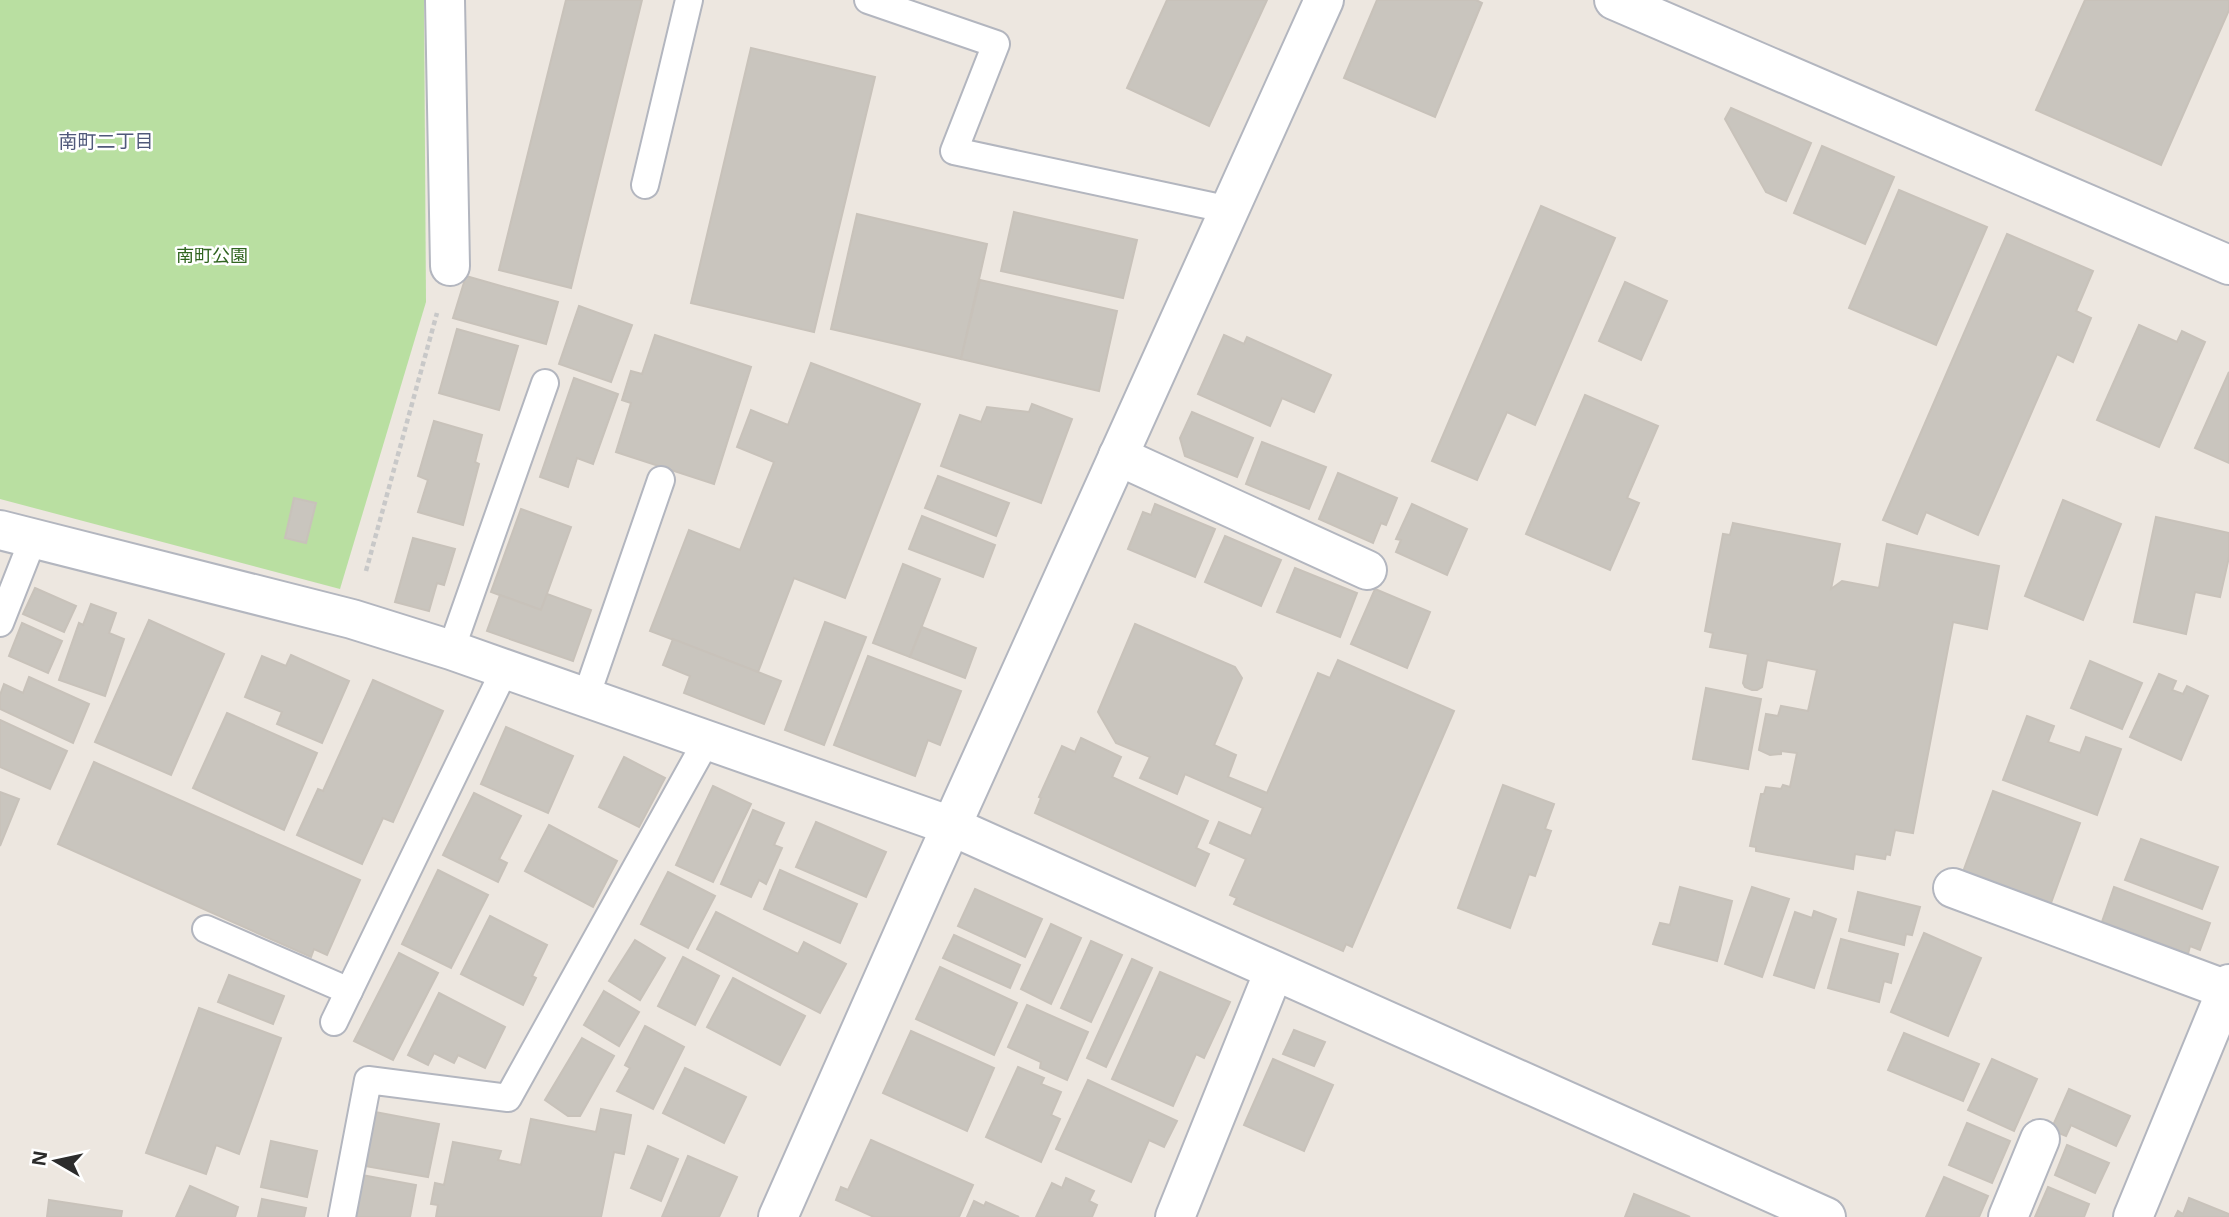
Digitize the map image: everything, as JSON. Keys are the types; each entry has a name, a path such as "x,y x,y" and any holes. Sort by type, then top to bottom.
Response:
{"street":[{"path":"445,0 450,266"},
{"path":"778,1217 1324,0"},
{"path":"1614,0 2229,265"},
{"path":"1118,456 1367,570"},
{"path":"17,534 352,619 451,650 951,827 1826,1217"},
{"path":"1953,888 2228,987 2133,1217"},
{"path":"1175,1217 1274,971"},
{"path":"2008,1217 2040,1139"}],"lane":[{"path":"645,185 689,0"},
{"path":"867,0 996,44 954,151 1230,210"},
{"path":"451,650 545,383"},
{"path":"586,697 661,480"},
{"path":"0,623 17,534"},
{"path":"334,1022 505,669"},
{"path":"342,1217 368,1080 508,1098 706,740"},
{"path":"206,929 349,991"}],"path":[{"path":"352,619 450,266"}],"green space":[{"name":"南町公園","path":"0,0 424,0 426,302 340,589 0,499"}],"building":[{"path":"566,0 642,0 571,288 499,270"},
{"path":"1167,0 1267,0 1209,126 1127,88"},
{"path":"1377,0 1476,0 1482,3 1435,117 1344,78"},
{"path":"2085,0 2229,0 2229,10 2161,165 2036,110"},
{"path":"751,48 875,77 814,332 691,303"},
{"path":"1731,108 1811,143 1786,201 1766,192 1725,119"},
{"path":"1822,146 1894,177 1865,244 1794,213"},
{"path":"1899,190 1987,227 1936,345 1849,308"},
{"path":"1541,206 1615,238 1535,425 1507,412 1477,480 1432,461"},
{"path":"1014,212 1137,240 1123,298 1001,271"},
{"path":"857,214 987,244 961,359 831,329"},
{"path":"2007,234 2093,271 2076,311 2091,318 2073,362 2057,354 1978,535 1926,512 1917,534 1883,520"},
{"path":"466,276 558,302 546,344 453,318"},
{"path":"980,280 1117,311 1099,391 961,359"},
{"path":"1625,282 1667,301 1641,360 1599,341"},
{"path":"579,306 632,325 611,382 559,364"},
{"path":"2139,325 2177,342 2182,331 2205,342 2159,447 2097,420"},
{"path":"457,329 518,346 499,410 439,393"},
{"path":"655,335 751,367 714,484 616,452 631,403 622,400 631,371 642,374"},
{"path":"1224,335 1244,344 1247,337 1331,375 1314,412 1282,398 1270,426 1198,394"},
{"path":"811,363 920,404 845,598 794,578 758,672 650,631 689,530 740,550 774,462 737,447 751,410 788,425"},
{"path":"2229,372 2229,463 2195,448"},
{"path":"574,378 618,394 593,464 577,458 568,487 540,477"},
{"path":"1585,395 1658,426 1627,498 1639,503 1610,570 1526,534"},
{"path":"1032,404 1072,419 1041,503 941,466 960,415 981,422 987,407 1029,412"},
{"path":"1192,412 1253,438 1237,477 1185,456 1180,438"},
{"path":"434,421 482,435 475,462 479,464 463,525 418,512 428,480 418,476"},
{"path":"1262,442 1326,467 1309,509 1246,484"},
{"path":"1338,473 1397,498 1386,525 1381,523 1373,543 1319,519"},
{"path":"938,476 1009,503 996,536 925,508"},
{"path":"294,498 316,503 306,543 285,538"},
{"path":"2063,500 2121,524 2083,620 2025,596"},
{"path":"1155,504 1215,529 1195,577 1128,549 1143,512 1151,515"},
{"path":"1412,504 1467,529 1447,575 1396,552 1401,540 1396,539"},
{"path":"521,509 571,527 541,610 491,592"},
{"path":"922,516 995,545 983,577 909,549"},
{"path":"2156,517 2229,533 2229,557 2220,597 2195,592 2186,634 2134,622"},
{"path":"1733,523 1840,544 1831,589 1842,581 1879,588 1887,544 1999,566 1987,629 1953,622 1913,833 1895,830 1890,855 1886,854 1885,859 1855,854 1853,869 1756,851 1756,847 1750,846 1761,794 1764,794 1766,787 1790,787 1797,753 1781,751 1781,754 1770,755 1759,750 1766,714 1778,716 1781,706 1808,711 1817,670 1767,660 1762,687 1752,690 1743,683 1748,654 1710,647 1713,633 1705,631 1723,534 1730,535"},
{"path":"1225,536 1281,560 1261,606 1205,582"},
{"path":"413,538 455,549 444,585 437,583 429,611 395,602"},
{"path":"903,564 940,579 910,657 873,643"},
{"path":"1295,568 1357,593 1340,637 1277,612"},
{"path":"35,588 76,606 64,632 23,614"},
{"path":"1375,589 1430,612 1407,668 1351,644"},
{"path":"547,594 591,610 573,661 487,631 500,595 541,610"},
{"path":"91,604 116,613 109,633 124,639 105,696 59,680 79,623 83,625"},
{"path":"149,620 224,654 171,775 95,742"},
{"path":"825,622 866,637 824,745 785,730"},
{"path":"22,623 62,641 48,673 9,656"},
{"path":"1135,624 1235,667 1242,678 1214,745 1236,755 1228,777 1267,793 1318,673 1330,678 1338,660 1454,711 1352,947 1346,944 1343,951 1234,904 1237,898 1230,895 1246,859 1210,843 1219,822 1251,836 1263,808 1185,774 1177,794 1140,778 1150,757 1116,743 1098,712"},
{"path":"922,627 976,648 965,678 910,657"},
{"path":"673,639 781,681 764,724 684,693 690,676 663,665"},
{"path":"291,655 349,681 322,743 277,724 282,712 245,697 262,656 286,666"},
{"path":"868,656 961,691 940,745 928,740 915,776 834,745"},
{"path":"2090,661 2142,683 2122,729 2071,708"},
{"path":"2159,674 2176,681 2172,690 2183,694 2187,686 2208,696 2181,760 2130,737"},
{"path":"29,677 89,704 73,743 0,709 0,695 4,684 23,693"},
{"path":"373,680 443,711 393,822 383,818 362,864 297,835 318,789 323,791"},
{"path":"1706,688 1761,699 1748,769 1693,759"},
{"path":"227,713 317,753 284,830 193,788"},
{"path":"2027,716 2054,726 2048,742 2080,753 2086,737 2121,749 2097,815 2003,780"},
{"path":"0,720 67,751 50,789 0,767"},
{"path":"506,727 573,756 548,813 481,784"},
{"path":"1081,738 1121,757 1112,777 1208,821 1196,848 1209,854 1195,886 1035,813 1041,798 1039,797 1062,746 1075,752"},
{"path":"624,757 665,778 639,827 599,807"},
{"path":"94,762 360,880 327,955 314,949 311,957 58,844"},
{"path":"1503,785 1554,804 1545,829 1551,831 1535,876 1529,874 1510,928 1458,908"},
{"path":"713,786 751,804 713,882 676,865"},
{"path":"1993,791 2080,823 2051,903 1963,872"},
{"path":"0,792 19,799 0,846"},
{"path":"474,793 521,816 499,859 507,863 498,882 443,855"},
{"path":"753,810 784,823 774,845 782,848 766,884 759,880 751,897 721,884"},
{"path":"816,822 886,852 866,897 796,867"},
{"path":"549,825 617,861 593,907 525,871"},
{"path":"2141,839 2218,867 2202,909 2125,880"},
{"path":"438,870 488,895 451,968 402,944"},
{"path":"780,870 857,904 840,943 764,909"},
{"path":"668,872 715,896 688,948 641,924"},
{"path":"1680,887 1732,901 1717,961 1653,944 1660,923 1670,925"},
{"path":"1752,887 1789,899 1762,977 1725,964"},
{"path":"2114,887 2210,923 2200,950 2190,946 2188,954 2102,922"},
{"path":"975,889 1042,919 1025,957 958,926"},
{"path":"1858,892 1920,907 1912,935 1906,934 1904,945 1849,931"},
{"path":"1814,911 1836,919 1814,988 1774,975 1795,912 1812,918"},
{"path":"716,912 798,954 804,942 846,964 820,1013 697,949"},
{"path":"490,916 547,945 532,976 536,978 523,1005 461,974"},
{"path":"1051,924 1081,938 1051,1004 1021,989"},
{"path":"1924,933 1981,958 1948,1036 1891,1012"},
{"path":"954,935 1020,965 1010,988 943,958"},
{"path":"1841,939 1898,954 1891,983 1884,981 1879,1002 1828,988"},
{"path":"635,940 665,958 640,1000 609,981"},
{"path":"1091,941 1122,955 1091,1022 1061,1008"},
{"path":"399,953 438,973 393,1060 354,1041"},
{"path":"683,957 719,976 695,1025 658,1006"},
{"path":"1132,959 1152,968 1106,1067 1087,1058"},
{"path":"940,967 1017,1003 994,1055 916,1019"},
{"path":"1160,972 1230,1002 1204,1058 1196,1054 1173,1106 1112,1079"},
{"path":"229,975 284,996 273,1024 218,1002"},
{"path":"733,978 805,1016 780,1065 707,1027"},
{"path":"604,991 639,1012 619,1046 584,1025"},
{"path":"439,993 505,1027 485,1068 458,1055 454,1063 434,1053 428,1065 408,1055"},
{"path":"1027,1005 1088,1032 1067,1080 1040,1068 1041,1062 1008,1047"},
{"path":"199,1008 281,1038 239,1154 216,1145 206,1174 146,1153"},
{"path":"645,1026 684,1047 653,1109 617,1091 630,1068 625,1065"},
{"path":"1294,1030 1325,1042 1314,1066 1283,1054"},
{"path":"911,1031 994,1068 967,1131 883,1093"},
{"path":"1904,1033 1979,1064 1963,1101 1888,1070"},
{"path":"582,1038 614,1056 580,1116 568,1116 545,1100"},
{"path":"1273,1059 1333,1085 1304,1151 1244,1125"},
{"path":"1992,1059 2037,1079 2014,1131 1968,1110"},
{"path":"1018,1067 1044,1078 1041,1084 1061,1092 1051,1115 1060,1119 1041,1162 986,1137"},
{"path":"685,1068 746,1097 724,1143 663,1113"},
{"path":"1088,1080 1177,1121 1164,1147 1149,1140 1131,1182 1056,1149"},
{"path":"2069,1089 2130,1116 2116,1146 2071,1125 2066,1136 2051,1130"},
{"path":"601,1109 631,1115 624,1154 614,1152 601,1217 436,1217 438,1205 431,1204 435,1183 444,1185 453,1142 501,1151 498,1160 521,1165 531,1119 596,1132"},
{"path":"375,1112 439,1124 428,1177 365,1166"},
{"path":"1967,1123 2010,1141 1992,1183 1949,1165"},
{"path":"871,1140 973,1185 959,1217 874,1217 836,1200 841,1187 848,1190"},
{"path":"271,1141 317,1151 307,1197 261,1187"},
{"path":"2067,1145 2109,1163 2095,1193 2055,1175"},
{"path":"648,1146 678,1159 661,1201 631,1188"},
{"path":"688,1156 737,1177 719,1217 662,1217"},
{"path":"362,1175 416,1185 410,1217 354,1217"},
{"path":"1944,1177 1988,1196 1979,1217 1926,1217"},
{"path":"1066,1178 1094,1191 1089,1201 1097,1205 1092,1217 1036,1217 1052,1183 1062,1188"},
{"path":"190,1186 238,1207 235,1217 176,1217"},
{"path":"2048,1187 2089,1204 2084,1217 2035,1217"},
{"path":"1634,1194 1690,1217 1625,1217"},
{"path":"2189,1198 2229,1214 2229,1217 2175,1217 2178,1211 2183,1214"},
{"path":"262,1199 306,1208 304,1217 258,1217"},
{"path":"49,1200 122,1211 121,1217 47,1217"},
{"path":"974,1201 984,1206 986,1202 1019,1217 967,1217"}],"district":[{"name":"南町二丁目","path":"106,141"}]}
